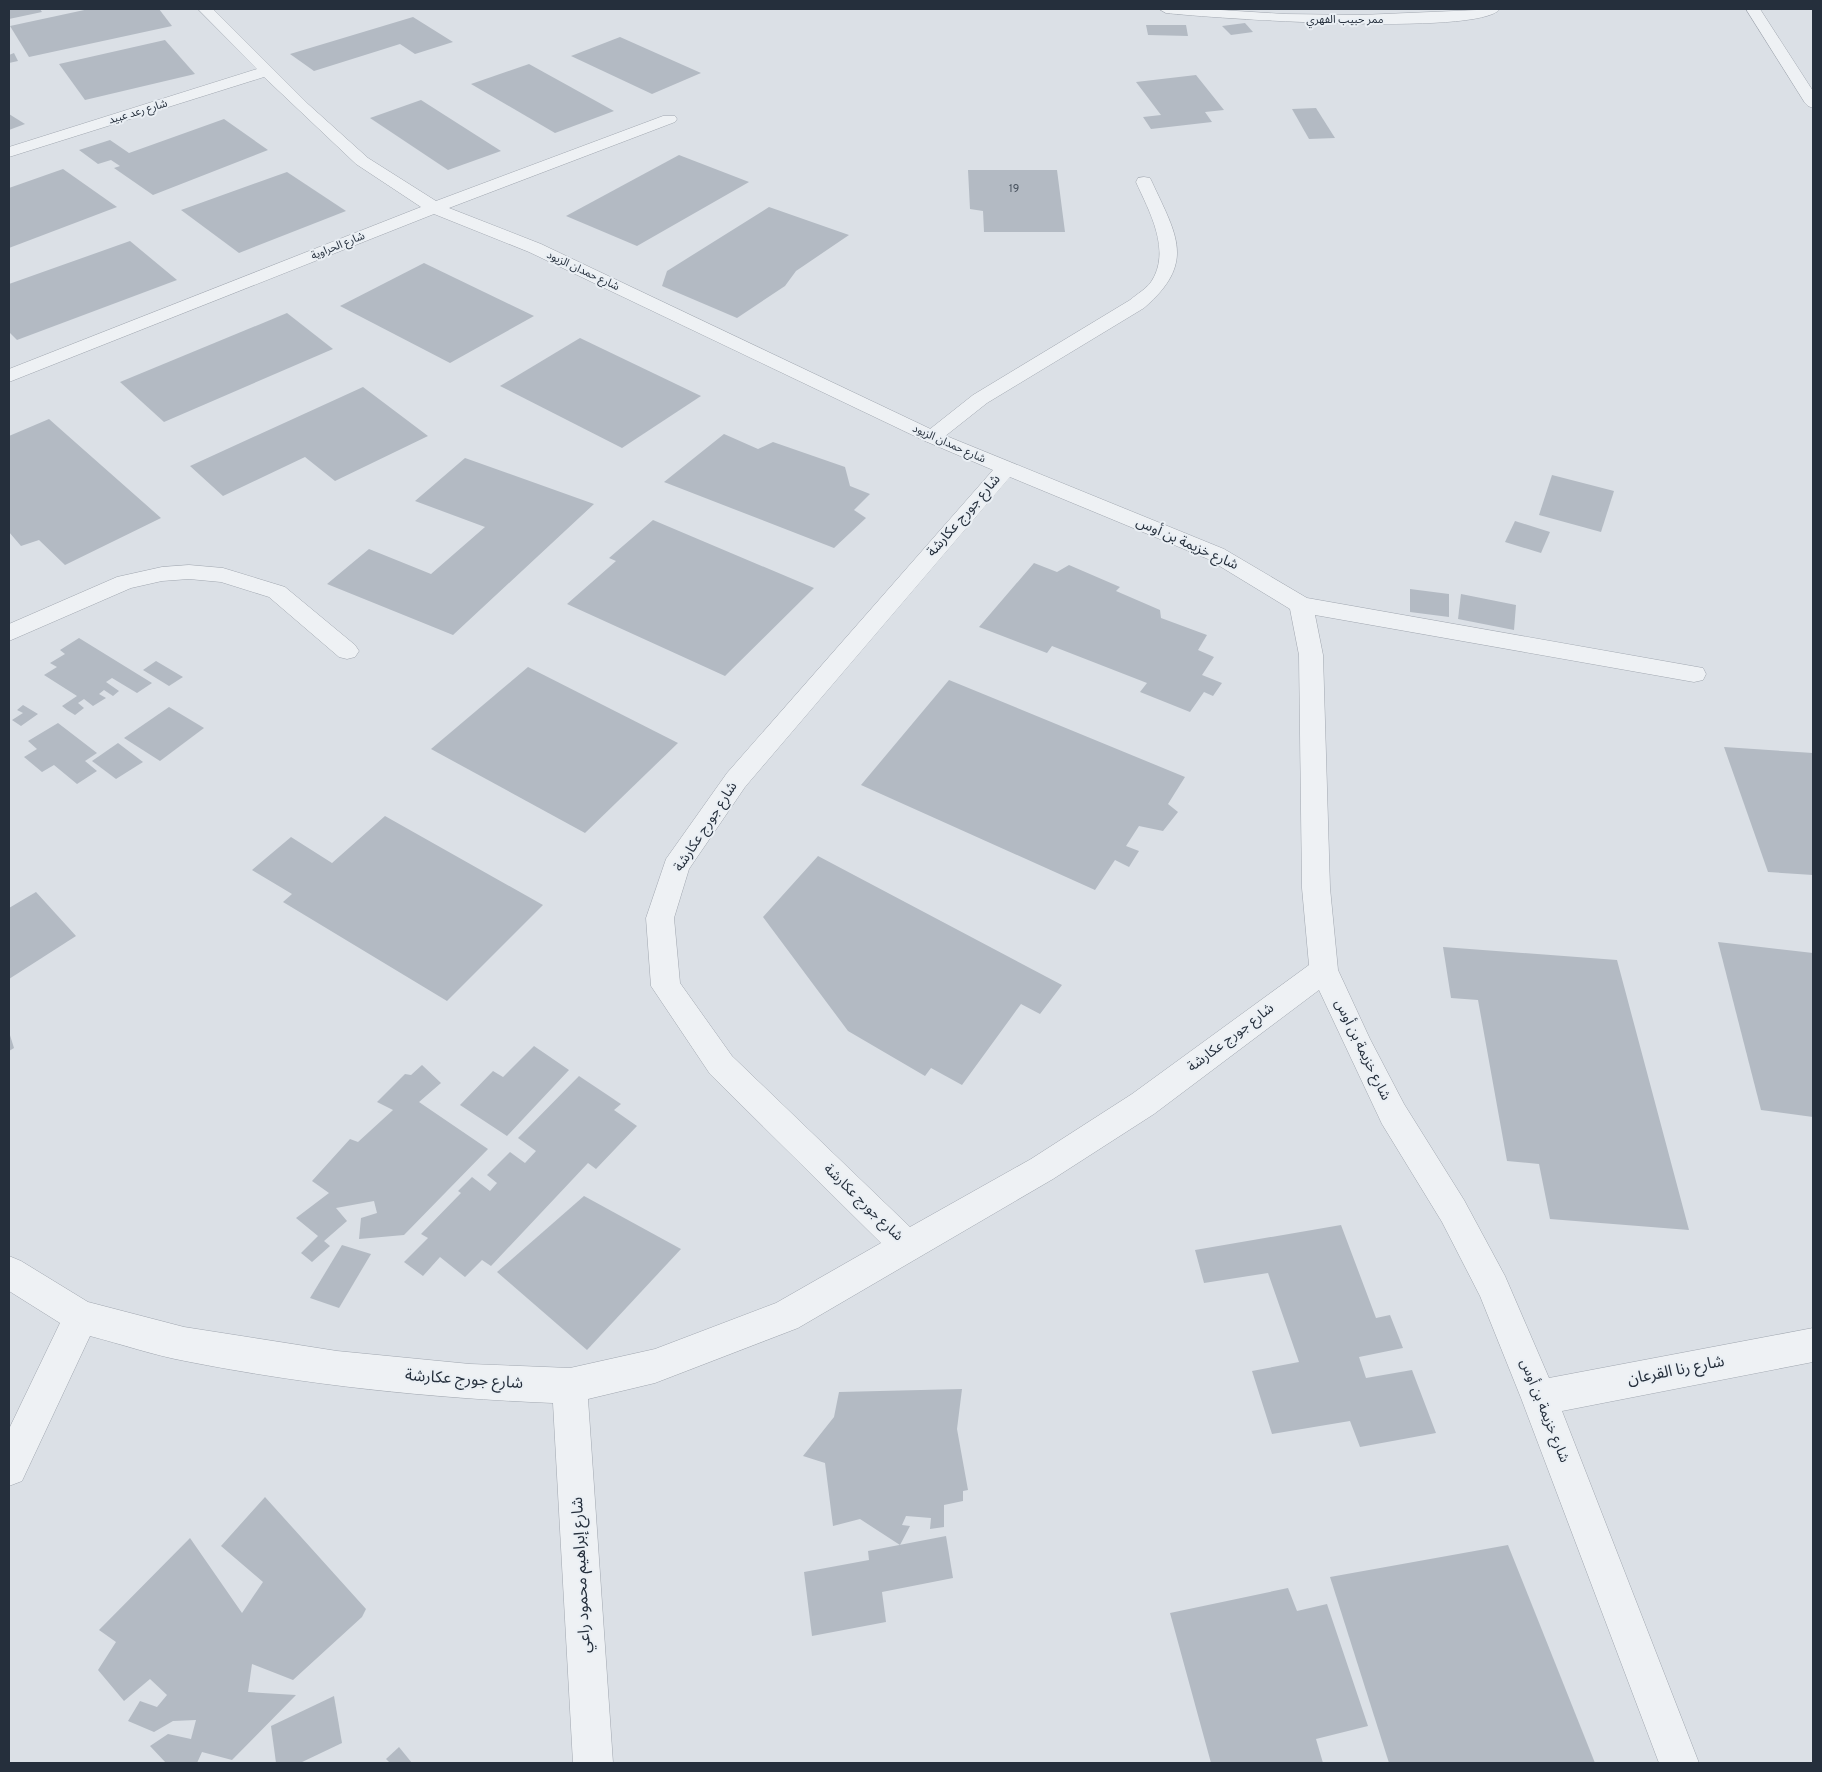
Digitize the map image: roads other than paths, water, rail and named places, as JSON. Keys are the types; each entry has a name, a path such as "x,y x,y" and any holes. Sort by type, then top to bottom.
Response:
{"street":[{"name":"شارع حمدان الزيود","path":"205,9 362,161 434,208 535,248 932,437 1005,469"},
{"name":"ممر حبيب الفهري","path":"1166,9 1231,16 1367,21 1479,15 1494,9"},
{"path":"1753,9 1813,103"},
{"name":"شارع رعد عبيد","path":"9,152 267,71"},
{"name":"شارع الحراوية","path":"9,376 434,208 669,119"},
{"path":"932,437 980,399 1138,304 1159,284 1169,261 1168,239 1144,182"},
{"name":"شارع خزيمة بن أوس","path":"1005,469 1216,554 1302,605 1310,655 1316,888 1324,970 1393,1114 1453,1211 1493,1287 1539,1398 1679,1763"},
{"name":"شارع جورج عكارشة","path":"908,1247 721,1066 666,986 660,918 676,866 736,780 1005,469"},
{"path":"9,633 124,582 162,574 189,572 223,575 277,592 347,651"},
{"path":"1302,605 1694,674"},
{"name":"شارع جورج عكارشة","path":"9,1272 81,1317 184,1344 337,1368 470,1382 570,1386 655,1366 786,1316 1042,1169 1143,1104 1324,970"},
{"path":"9,1468 81,1317"},
{"name":"شارع رنا القرعان","path":"1539,1398 1813,1345"},
{"name":"شارع إبراهيم محمود راعي","path":"570,1386 593,1763"}]}
